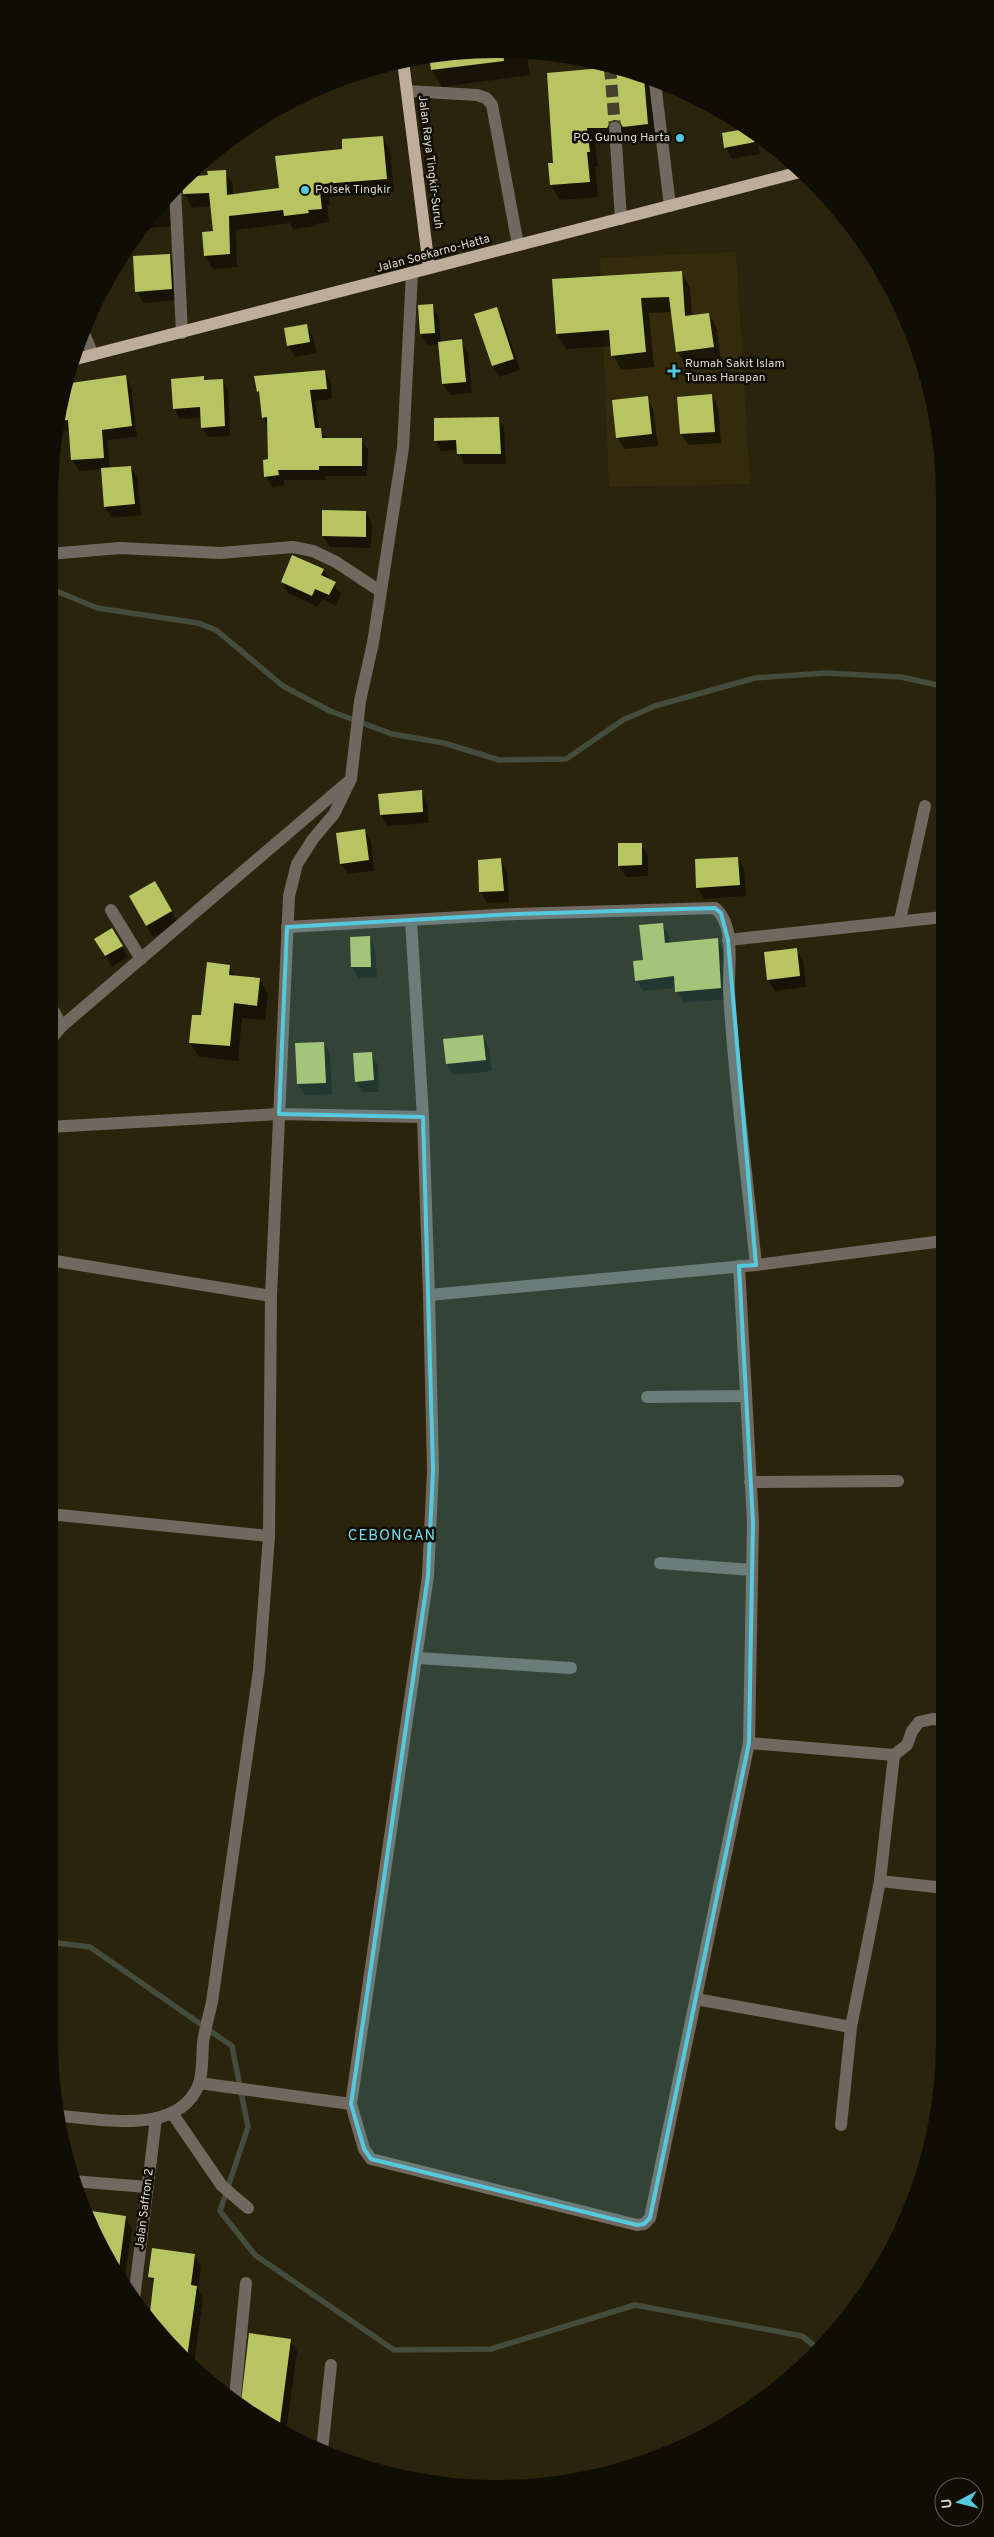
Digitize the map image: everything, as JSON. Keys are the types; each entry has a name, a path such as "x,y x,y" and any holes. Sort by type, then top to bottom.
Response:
{"main road":[{"name":"Jalan Raya Tingkir-Suruh","path":"404,68 429,267"},
{"name":"Jalan Soekarno-Hatta","path":"80,358 794,174"}],"street":[{"path":"656,87 670,206"},
{"path":"406,91 477,95 486,98 492,105 518,246"},
{"path":"615,128 621,219"},
{"path":"175,198 182,332"},
{"path":"64,2116 138,2121 156,2118 172,2113 190,2101 199,2083 259,1670 269,1536 272,1296 289,896 297,864 313,839 334,814 351,779 360,701 373,642 404,448 412,273"},
{"path":"87,340 93,355"},
{"path":"58,553 120,548 221,553 293,547 313,552 336,562 380,591"},
{"path":"58,1031 351,779"},
{"path":"900,920 925,806"},
{"path":"287,927 714,908 725,920 728,940 732,1018 756,1265"},
{"path":"111,910 142,959"},
{"path":"728,940 936,917"},
{"path":"411,920 422,1118 433,1470 428,1576 418,1658 402,1747 351,2104 364,2149 371,2159 637,2225 644,2224 650,2218 749,1743 752,1570 740,1266"},
{"path":"58,1019 62,1026"},
{"path":"58,1126 279,1114 422,1118"},
{"path":"429,1295 756,1265 936,1242"},
{"path":"58,1261 272,1296"},
{"path":"647,1397 746,1396"},
{"path":"750,1482 898,1481"},
{"path":"58,1515 269,1536"},
{"path":"660,1563 752,1570"},
{"path":"418,1658 571,1668"},
{"path":"749,1743 894,1755 907,1745 912,1731 920,1722 936,1719"},
{"path":"841,2124 851,2027 880,1881 894,1755"},
{"path":"880,1881 936,1887"},
{"path":"696,1999 851,2027"},
{"path":"199,2083 351,2104"},
{"path":"172,2113 222,2186 248,2208"},
{"name":"Jalan Saffron 2","path":"135,2289 156,2118"},
{"path":"81,2182 147,2187"},
{"path":"235,2393 246,2283"},
{"path":"323,2443 331,2365"}],"highlighted area":[{"path":"715,908 721,913 728,940 756,1265 739,1266 753,1522 749,1743 650,2218 644,2224 637,2225 371,2159 364,2149 351,2104 428,1576 433,1470 423,1117 279,1114 287,927 516,914"}],"shaded area":[{"name":"Rumah Sakit Islam Tunas Harapan","path":"736,252 750,484 609,487 600,258"}],"building":[{"path":"468,58 504,58 504,61 431,70 430,63 440,61"},
{"path":"595,69 611,75 614,73 644,83 648,124 623,127 619,121 614,120 610,122 607,128 587,128 590,152 587,152 590,182 550,185 548,163 553,163 547,73"},
{"path":"738,130 755,142 724,148 722,133"},
{"path":"383,136 387,179 322,184 323,192 320,192 322,209 308,210 309,213 284,216 283,210 229,216 230,254 204,256 202,232 213,231 209,193 183,194 182,190 197,176 208,175 207,171 226,170 227,195 279,188 275,156 342,149 342,139"},
{"path":"170,254 172,289 135,292 133,256"},
{"path":"682,271 685,316 709,313 714,347 676,352 669,297 641,298 646,352 611,356 609,330 556,334 552,279"},
{"path":"433,304 435,333 420,334 418,305"},
{"path":"497,307 514,359 492,366 474,314"},
{"path":"307,324 310,342 287,346 284,328"},
{"path":"462,339 466,382 442,384 438,342"},
{"path":"325,370 327,389 310,390 315,428 321,428 322,438 362,438 362,466 319,466 319,470 278,470 279,475 264,477 263,460 268,459 267,417 262,418 259,391 257,392 254,376"},
{"path":"126,375 132,426 102,430 104,458 71,460 68,420 64,420 72,383"},
{"path":"204,376 204,380 223,379 225,426 201,428 200,407 173,409 171,379"},
{"path":"712,394 715,432 680,434 677,397"},
{"path":"648,396 652,434 616,438 612,400"},
{"path":"499,417 501,454 457,454 456,440 434,441 434,418"},
{"path":"131,466 135,504 104,507 101,468"},
{"path":"322,510 366,511 366,537 322,536"},
{"path":"292,555 324,569 321,575 336,582 329,595 315,589 312,596 281,582"},
{"path":"422,790 423,812 380,815 378,794"},
{"path":"365,829 369,860 340,864 336,833"},
{"path":"618,843 642,843 642,865 618,866"},
{"path":"738,857 740,885 696,888 695,859"},
{"path":"501,858 504,891 479,892 478,860"},
{"path":"155,881 172,911 146,926 129,896"},
{"path":"663,923 665,943 718,938 721,988 675,992 674,976 635,981 633,961 643,960 639,925"},
{"path":"112,928 123,946 105,956 94,939"},
{"path":"370,936 371,967 351,967 350,937"},
{"path":"797,948 800,976 767,980 764,952"},
{"path":"207,962 230,965 229,975 260,978 257,1006 234,1003 230,1046 189,1043 192,1015 201,1015"},
{"path":"483,1035 486,1060 446,1064 443,1039"},
{"path":"324,1042 326,1083 297,1084 295,1043"},
{"path":"372,1052 374,1080 355,1082 353,1053"},
{"path":"92,2211 126,2216 119,2265"},
{"path":"152,2248 195,2254 191,2285 197,2286 188,2353 150,2310 154,2278 148,2277"},
{"path":"249,2333 291,2339 280,2423 242,2397"}],"waterway":[{"path":"58,592 97,608 198,623 216,630 283,686 330,711 392,734 444,743 499,760 566,759 623,720 655,706 755,678 826,673 901,677 936,685"},
{"path":"58,1943 90,1947 232,2046 248,2127 220,2211 255,2255 394,2350 491,2349 635,2305 802,2336 813,2345"}],"tunnel":[{"path":"610,72 615,128"}],"place":[{"name":"PO. Gunung Harta","path":"680,138"},
{"name":"Polsek Tingkir","path":"305,190"},
{"name":"Rumah Sakit Islam Tunas Harapan","path":"674,371"}],"district":[{"name":"CEBONGAN","path":"392,1536"}]}
